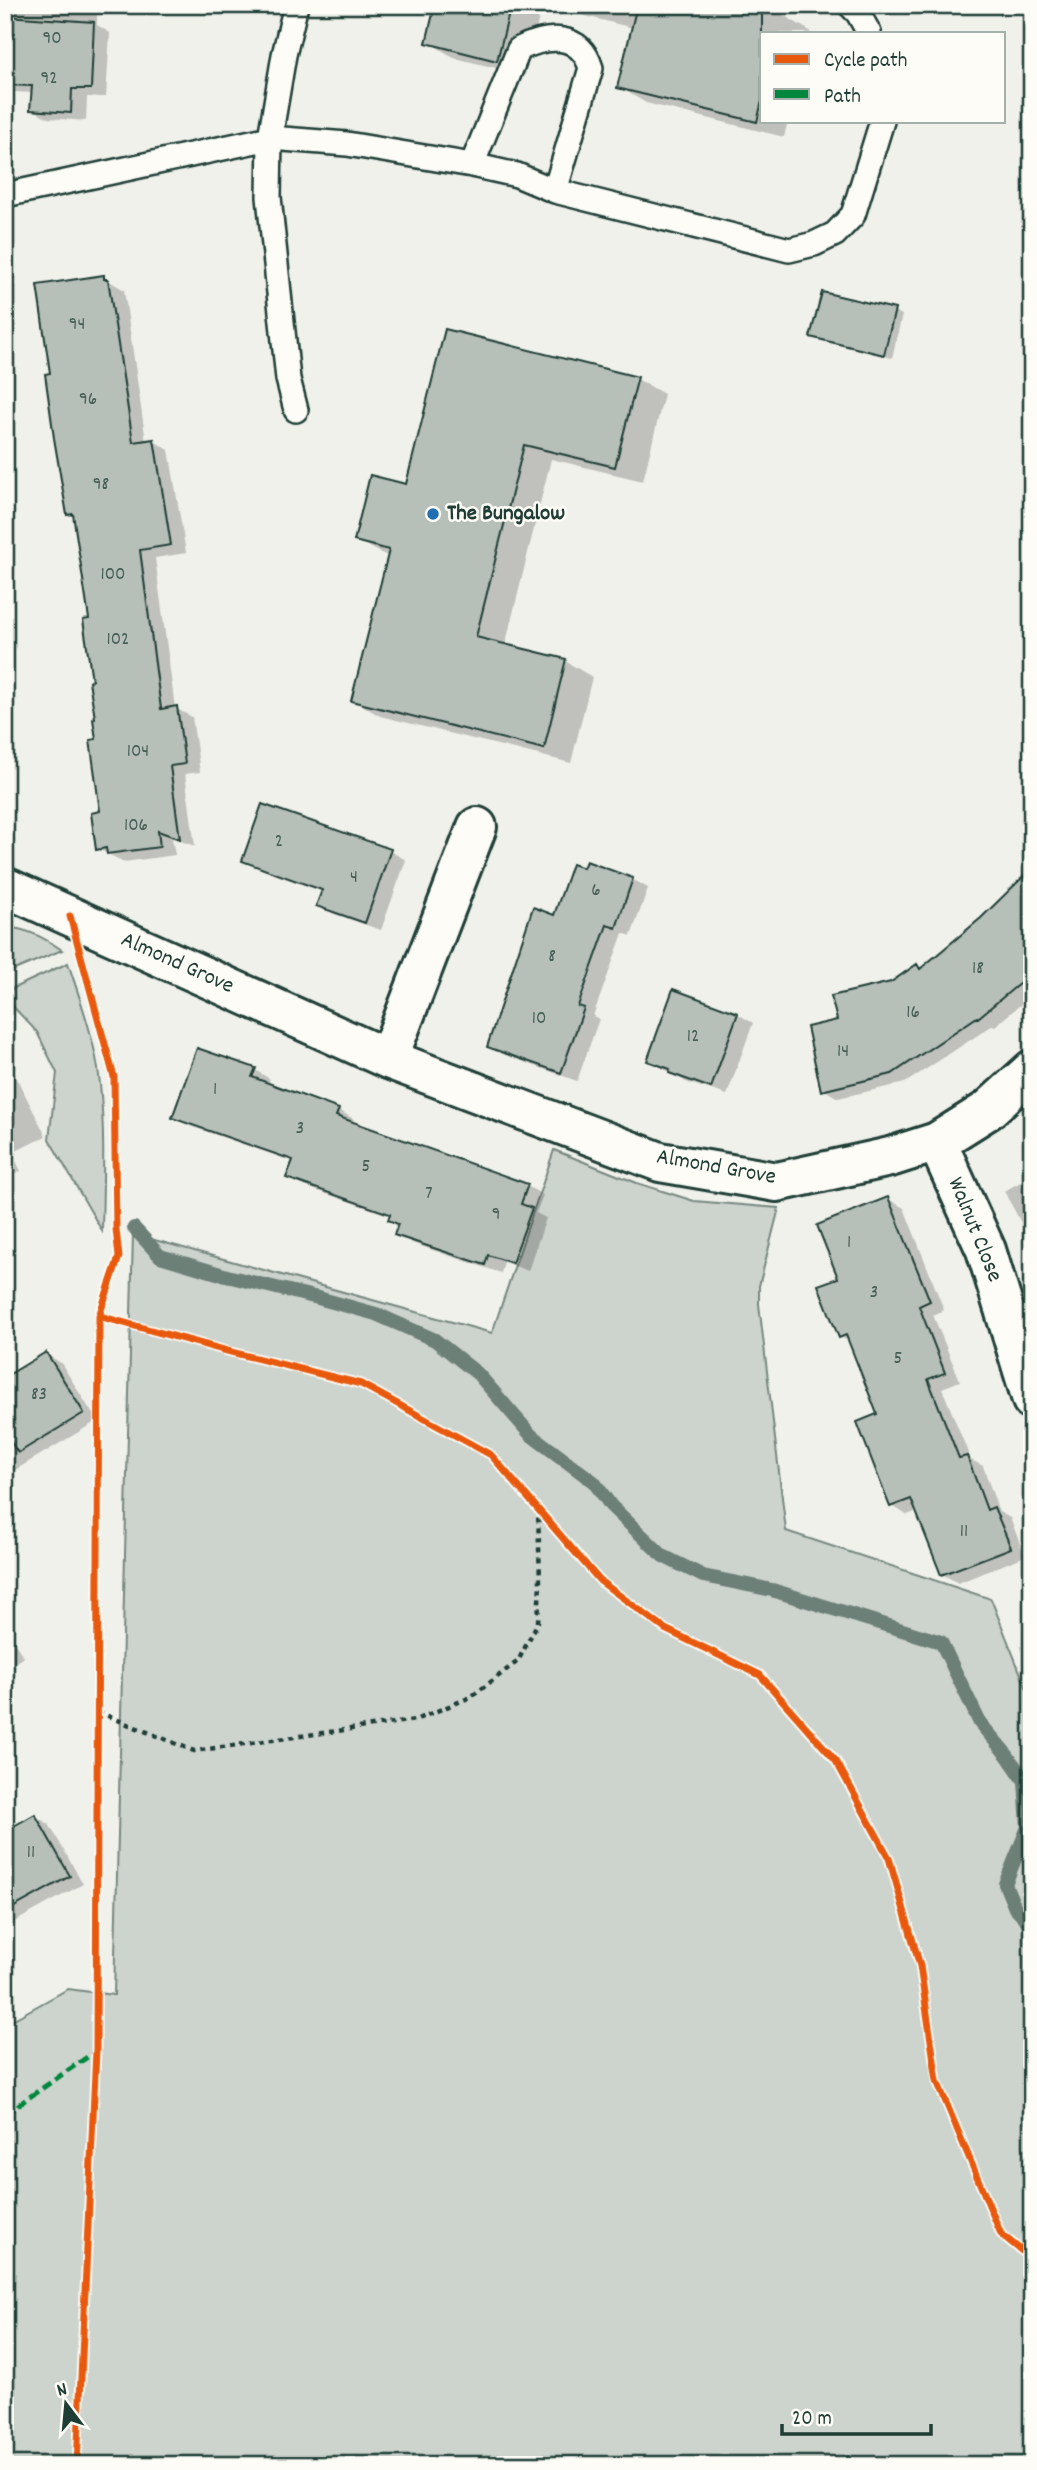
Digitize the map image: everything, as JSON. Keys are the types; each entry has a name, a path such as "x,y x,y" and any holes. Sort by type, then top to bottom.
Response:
{"street":[{"path":"388,1059 477,827"},
{"name":"Almond Grove","path":"5,887 388,1059 660,1162 777,1182 890,1157 937,1142 988,1111 1032,1070"},
{"name":"Walnut Close","path":"937,1142 986,1250 1032,1400"}],"lane":[{"path":"296,5 284,55 270,138 271,210 288,379 296,410"},
{"path":"850,5 858,12 868,32"},
{"path":"472,165 519,49 538,40 567,39 587,53 592,68 555,191"},
{"path":"5,195 270,138 347,144 472,165 517,176 555,191 789,250 814,244 835,234 853,215 882,122"}],"path":[{"path":"530,1500 547,1519"},
{"path":"98,1712 194,1751 415,1720 471,1697 518,1661 538,1622 541,1583 538,1509"},
{"path":"98,1698 98,1725"}],"shaded area":[{"path":"5,927 35,934 62,950 5,974"},
{"path":"68,963 92,1038 100,1084 103,1139 102,1231 49,1139 57,1073 37,1032 5,998 5,992"},
{"path":"554,1150 637,1183 694,1201 779,1208 759,1286 759,1304 786,1531 991,1599 1032,1702 1032,2465 5,2465 5,2024 68,1989 114,1995 133,1234 492,1333"}],"building":[{"path":"435,5 511,5 497,61 426,43"},
{"path":"637,5 762,5 760,109 757,122 617,88"},
{"path":"5,16 94,22 91,89 72,89 71,113 30,110 32,86 5,85"},
{"path":"104,275 104,279 108,279 133,442 154,439 171,545 140,550 161,709 177,706 185,764 170,766 180,839 158,831 160,847 107,854 106,848 96,850 91,813 100,811 90,740 96,739 95,718 83,620 89,619 73,514 67,515 54,438 45,374 50,373 37,285"},
{"path":"822,292 895,309 884,355 810,337"},
{"name":"The Bungalow","path":"445,329 638,377 615,467 524,445 476,637 566,659 544,749 351,701 389,550 354,541 370,475 406,484"},
{"path":"262,804 391,849 365,923 316,906 322,890 242,861"},
{"path":"586,861 633,878 616,928 607,925 578,1006 584,1008 561,1073 487,1047 533,907 554,915 572,864 583,868"},
{"path":"1032,868 1032,973 978,1018 892,1074 821,1091 807,1027 837,1020 831,996 891,982 917,964 920,969 981,918"},
{"path":"673,989 738,1013 711,1088 669,1073 670,1069 647,1061"},
{"path":"197,1048 256,1068 252,1077 339,1109 336,1116 528,1184 521,1204 532,1208 512,1263 488,1255 485,1265 394,1235 398,1224 388,1220 390,1214 286,1178 293,1160 172,1118"},
{"path":"888,1197 930,1301 919,1306 945,1373 928,1379 959,1458 967,1456 987,1510 994,1507 1011,1548 941,1575 911,1499 890,1507 857,1422 877,1414 846,1335 839,1338 818,1285 838,1278 817,1225"},
{"path":"46,1352 84,1413 18,1453 5,1433 5,1377"},
{"path":"35,1814 70,1876 5,1912 5,1831"}],"waterway":[{"path":"134,1228 160,1256 376,1314 435,1340 478,1374 531,1435 594,1482 611,1506 663,1556 703,1576 772,1590 941,1642 980,1723 1025,1781 1028,1827 1005,1884 1015,1908 1032,1926"}],"marked path":[{"path":"5,2114 96,2051"}],"cycle path":[{"path":"70,916 114,1077 116,1229 119,1257 99,1316 96,2051 77,2465"},
{"path":"99,1316 361,1384 491,1455 600,1581 665,1629 760,1675 836,1761 889,1858 920,1966 937,2081 1001,2234 1032,2259"}],"place":[{"name":"The Bungalow","path":"433,514"}]}
